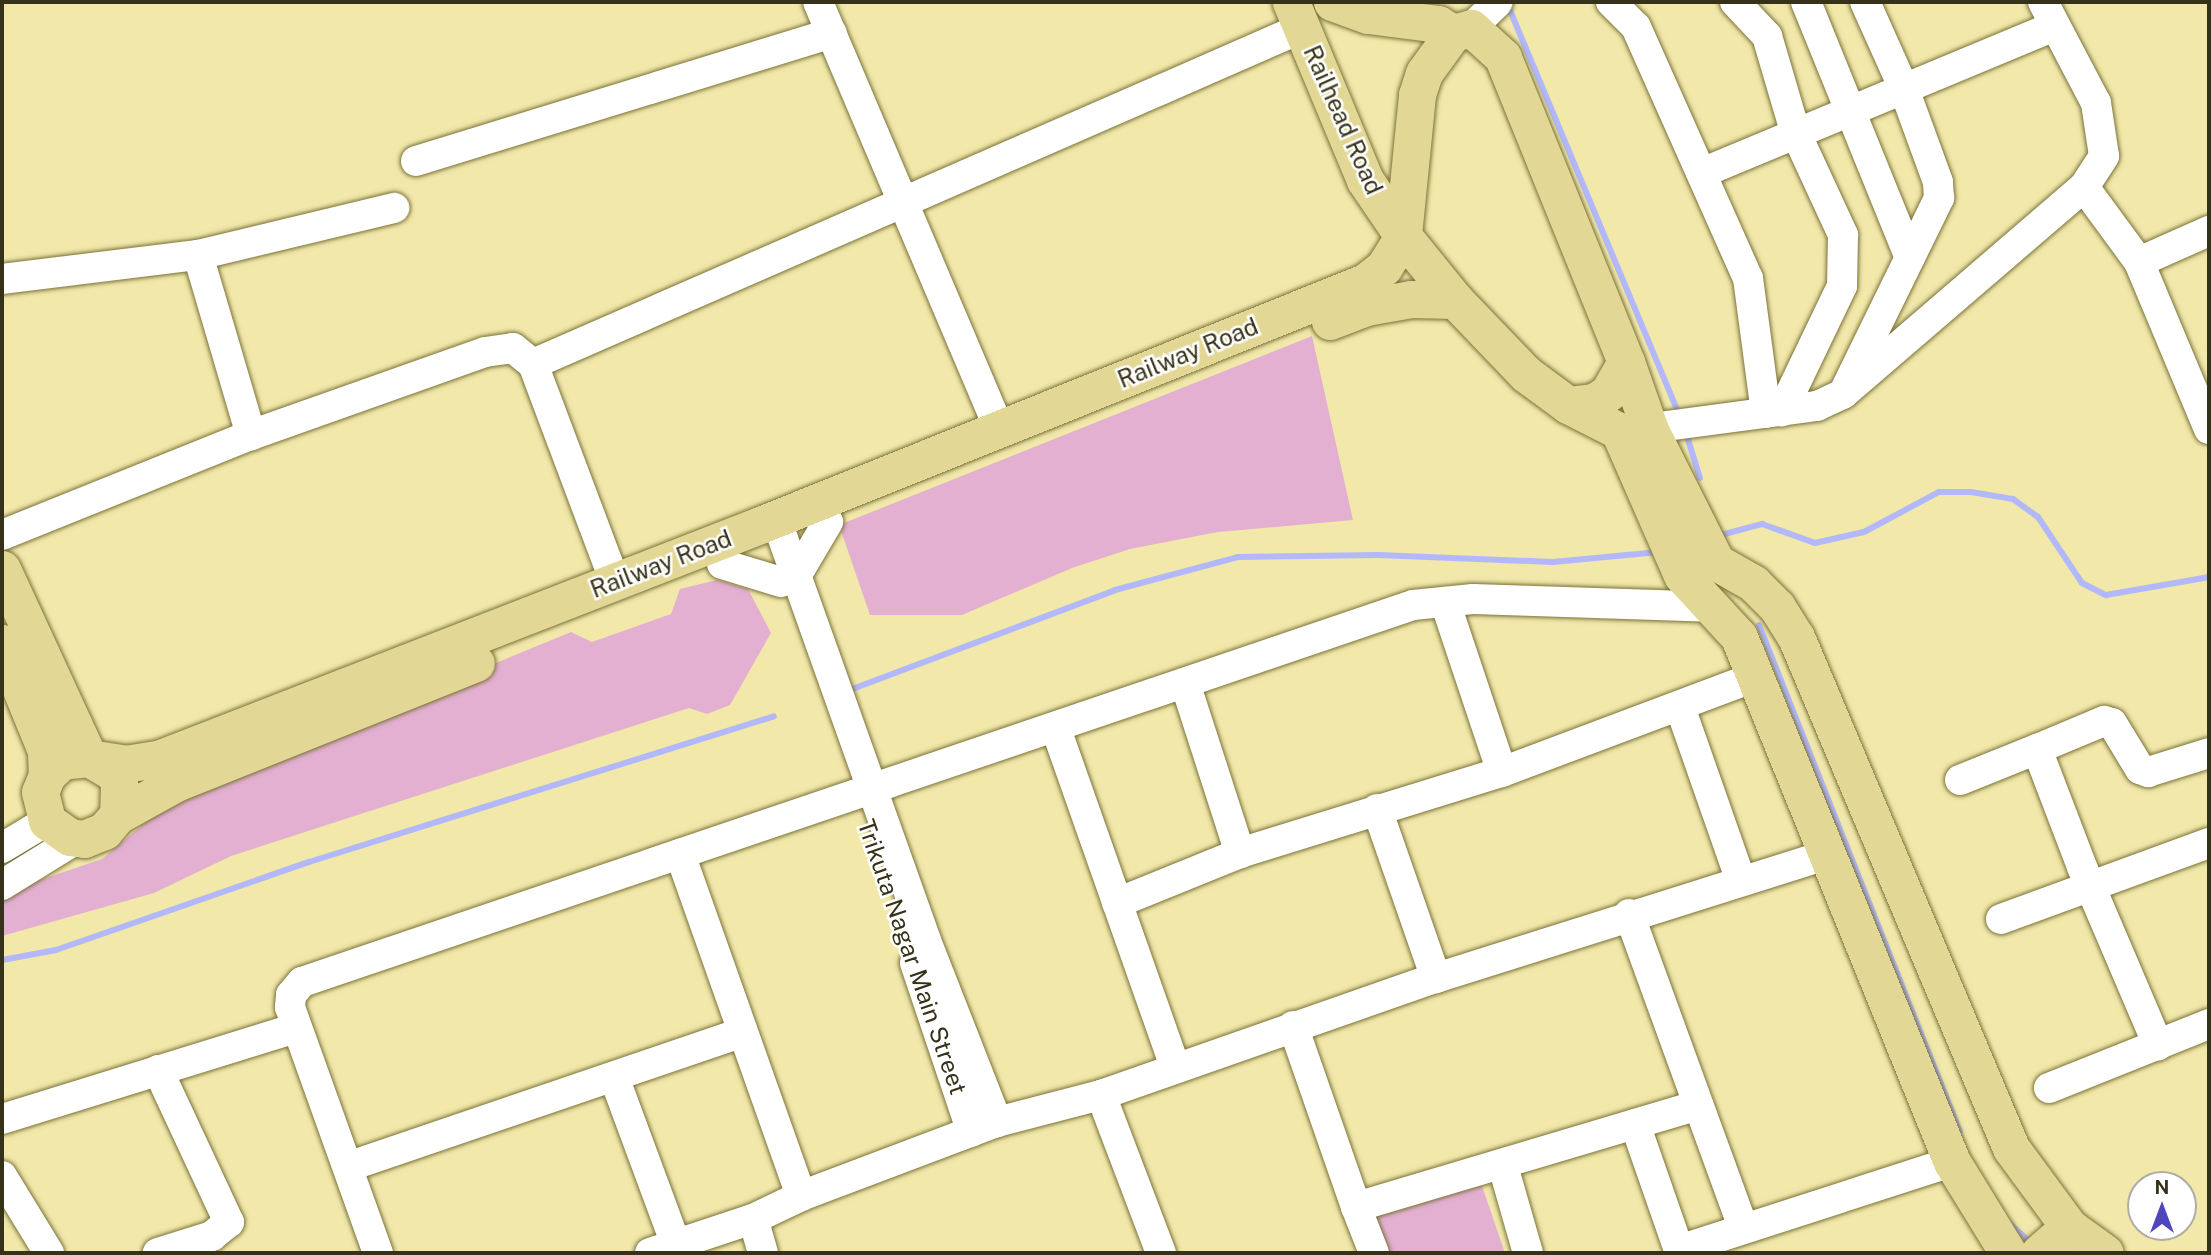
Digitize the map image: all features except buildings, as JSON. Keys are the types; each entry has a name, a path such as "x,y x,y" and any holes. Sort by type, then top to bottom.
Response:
{"main road":[{"path":"1332,2 1368,15 1438,24 1478,18"},
{"name":"Railhead Road","path":"1296,15 1365,180 1402,236 1455,300 1525,374 1569,405 1611,423 1645,429"},
{"path":"1402,236 1417,95 1424,73 1478,18"},
{"path":"1478,18 1519,89 1626,362 1664,495 1682,575 1739,638 1757,676 1826,855 1952,1162 2008,1253"},
{"name":"Railway Road","path":"89,758 125,764 158,759 615,582 772,532 999,428 1234,347 1365,282 1384,267 1402,236"},
{"path":"89,758 62,761 47,775 40,792 62,830 104,831 118,815 176,783 722,564 772,532 828,522 1234,347 1366,307 1411,299 1455,300"},
{"path":"1569,405 1594,402 1608,393 1626,362"},
{"path":"1664,495 1716,562 1753,583 1777,607 1796,637 2011,1148 2056,1238 2105,1253"},
{"path":"2,569 89,758 114,774 119,783 118,815"},
{"path":"2,643 46,751 47,775"}],"street":[{"path":"818,2 907,203 999,428"},
{"path":"1611,2 1636,27 1704,172 1748,278 1774,412"},
{"path":"1735,2 1766,36 1795,131 1843,235 1845,257 1842,286 1774,412"},
{"path":"1806,2 1910,258"},
{"path":"1843,394 1935,211 1938,182 1904,89 1864,2"},
{"path":"1645,429 1817,406 1843,394 2084,187 2104,156 2096,103 2048,14 1904,89 1795,131 1704,172"},
{"path":"533,364 907,203 1296,15"},
{"path":"416,161 832,33"},
{"path":"2084,187 2139,262 2209,429"},
{"path":"2,278 198,255 394,208"},
{"path":"2139,262 2209,232"},
{"path":"198,255 251,435"},
{"path":"2,535 251,435 485,352 513,348 533,364 615,582"},
{"path":"722,564 789,579 828,522"},
{"name":"Trikuta Nagar Main Street","path":"772,532 985,1127"},
{"path":"378,1253 350,1166 296,1028 291,995 302,982 864,790 1056,729 1372,617 1445,602 1710,607"},
{"path":"1445,602 1502,772"},
{"path":"1117,902 1240,853 1502,772 1757,676"},
{"path":"1185,683 1240,853"},
{"path":"1680,707 1741,881"},
{"path":"1961,780 2104,721 2112,723 2140,769 2148,772 2209,753"},
{"path":"1056,729 1175,1066"},
{"path":"2037,748 2091,888 2158,1045"},
{"path":"1377,809 1436,978"},
{"path":"2,848 62,830"},
{"path":"2,886 62,830"},
{"path":"2001,919 2209,843"},
{"path":"680,854 740,1033 800,1196"},
{"path":"614,1077 663,1249 752,1219 800,1196 985,1127 1101,1095 1175,1066 1629,914 1826,855"},
{"path":"1629,914 1743,1228"},
{"path":"2049,1088 2209,1024"},
{"path":"1293,1026 1374,1253"},
{"path":"2,1119 296,1028"},
{"path":"350,1166 740,1033"},
{"path":"158,1070 229,1222 212,1236 158,1253"},
{"path":"1101,1095 1161,1253"},
{"path":"1356,1207 1503,1166 1698,1105"},
{"path":"1635,1124 1679,1252 1743,1228 1952,1162"},
{"path":"1503,1166 1528,1253"},
{"path":"2,1176 49,1253"},
{"path":"752,1219 763,1253"}],"shaded area":[{"path":"1312,336 1353,520 1218,532 1130,549 1072,568 962,615 870,615 839,525"},
{"path":"717,580 748,589 771,633 730,705 707,714 689,708 231,856 154,893 2,936 2,893 102,859 154,815 253,763 571,632 592,642 671,614 680,589"},
{"path":"1480,1180 1505,1253 1382,1253 1370,1216"}],"waterway":[{"path":"1507,3 1680,416"},
{"path":"1686,433 1700,478"},
{"path":"1717,536 1762,524 1815,543 1864,532 1939,492 1971,492 2013,499 2038,517 2082,583 2106,595 2209,577"},
{"path":"847,691 1115,590 1238,557 1378,555 1553,562 1659,552"},
{"path":"1759,625 1960,1132"},
{"path":"2,960 56,950 309,862 774,716"},
{"path":"2010,1224 2033,1245"}]}
